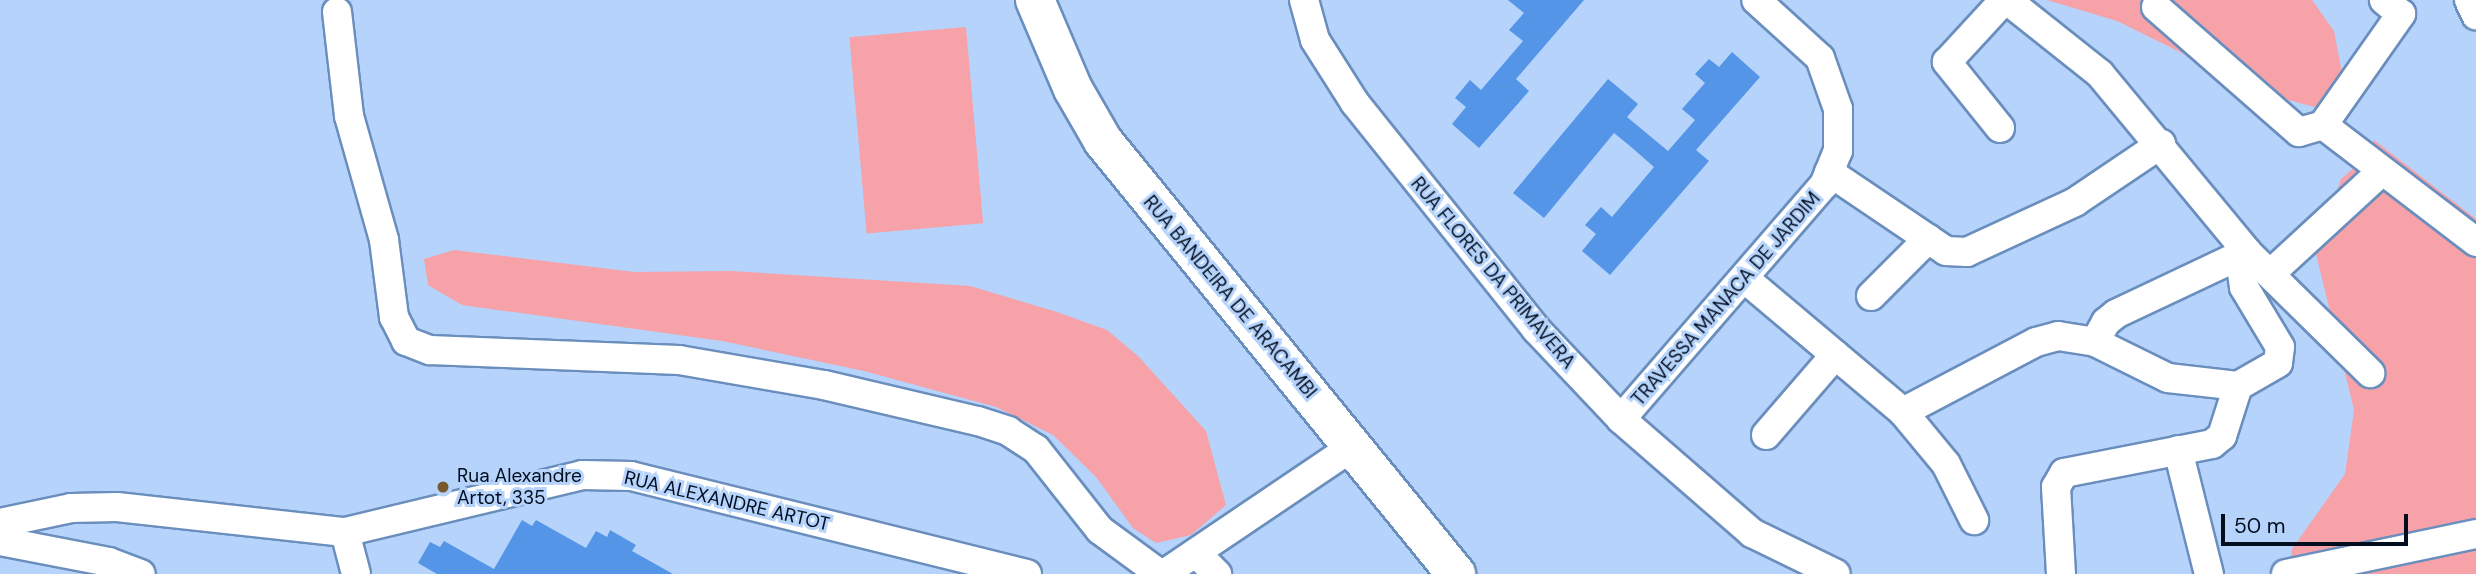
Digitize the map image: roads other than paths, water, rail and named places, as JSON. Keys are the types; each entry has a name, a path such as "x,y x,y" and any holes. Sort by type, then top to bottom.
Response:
{"main road":[{"name":"RUA BANDEIRA DE ARACAMBI","path":"1035,0 1073,89 1103,141 1456,574"}],"street":[{"name":"RUA FLORES DA PRIMAVERA","path":"1304,0 1315,40 1354,103 1536,329 1621,419 1752,533 1836,574"},
{"name":"TRAVESSA MANACA DE JARDIM","path":"1621,419 1824,185 1838,151 1833,85 1820,58 1756,0"},
{"path":"2000,128 1947,62 2006,0 2100,74 2161,144 2247,252 2370,373"},
{"path":"2469,0 2476,15"},
{"path":"2156,7 2299,132 2323,125 2400,5"},
{"path":"337,12 349,116 384,240 394,317 406,341 430,350 678,360 824,385 1008,430 1036,449 1100,530 1162,574 1354,446"},
{"path":"2323,125 2380,173 2476,242"},
{"path":"1829,172 1946,251 1967,251 2075,202 2161,144"},
{"path":"2270,275 2380,173"},
{"path":"1871,296 1928,239"},
{"path":"2095,342 2106,322 2116,314 2247,252"},
{"path":"1903,412 2036,342 2058,336 2095,342 2168,378 2238,386 2278,363 2280,347 2244,287 2241,266 2247,252"},
{"path":"1744,278 1903,412 1946,464 1974,520"},
{"path":"1766,435 1835,355"},
{"path":"2061,574 2056,487 2064,473 2212,444 2222,436 2238,386"},
{"path":"2178,450 2209,574"},
{"name":"RUA ALEXANDRE ARTOT","path":"0,523 71,508 117,507 345,532 582,475 631,476 1027,574"},
{"path":"345,532 356,574"},
{"path":"2286,574 2476,534"},
{"path":"0,541 110,562 141,574"},
{"path":"1196,553 1217,574"}],"place":[{"name":"Rua Alexandre Artot, 335","path":"443,487"}]}
